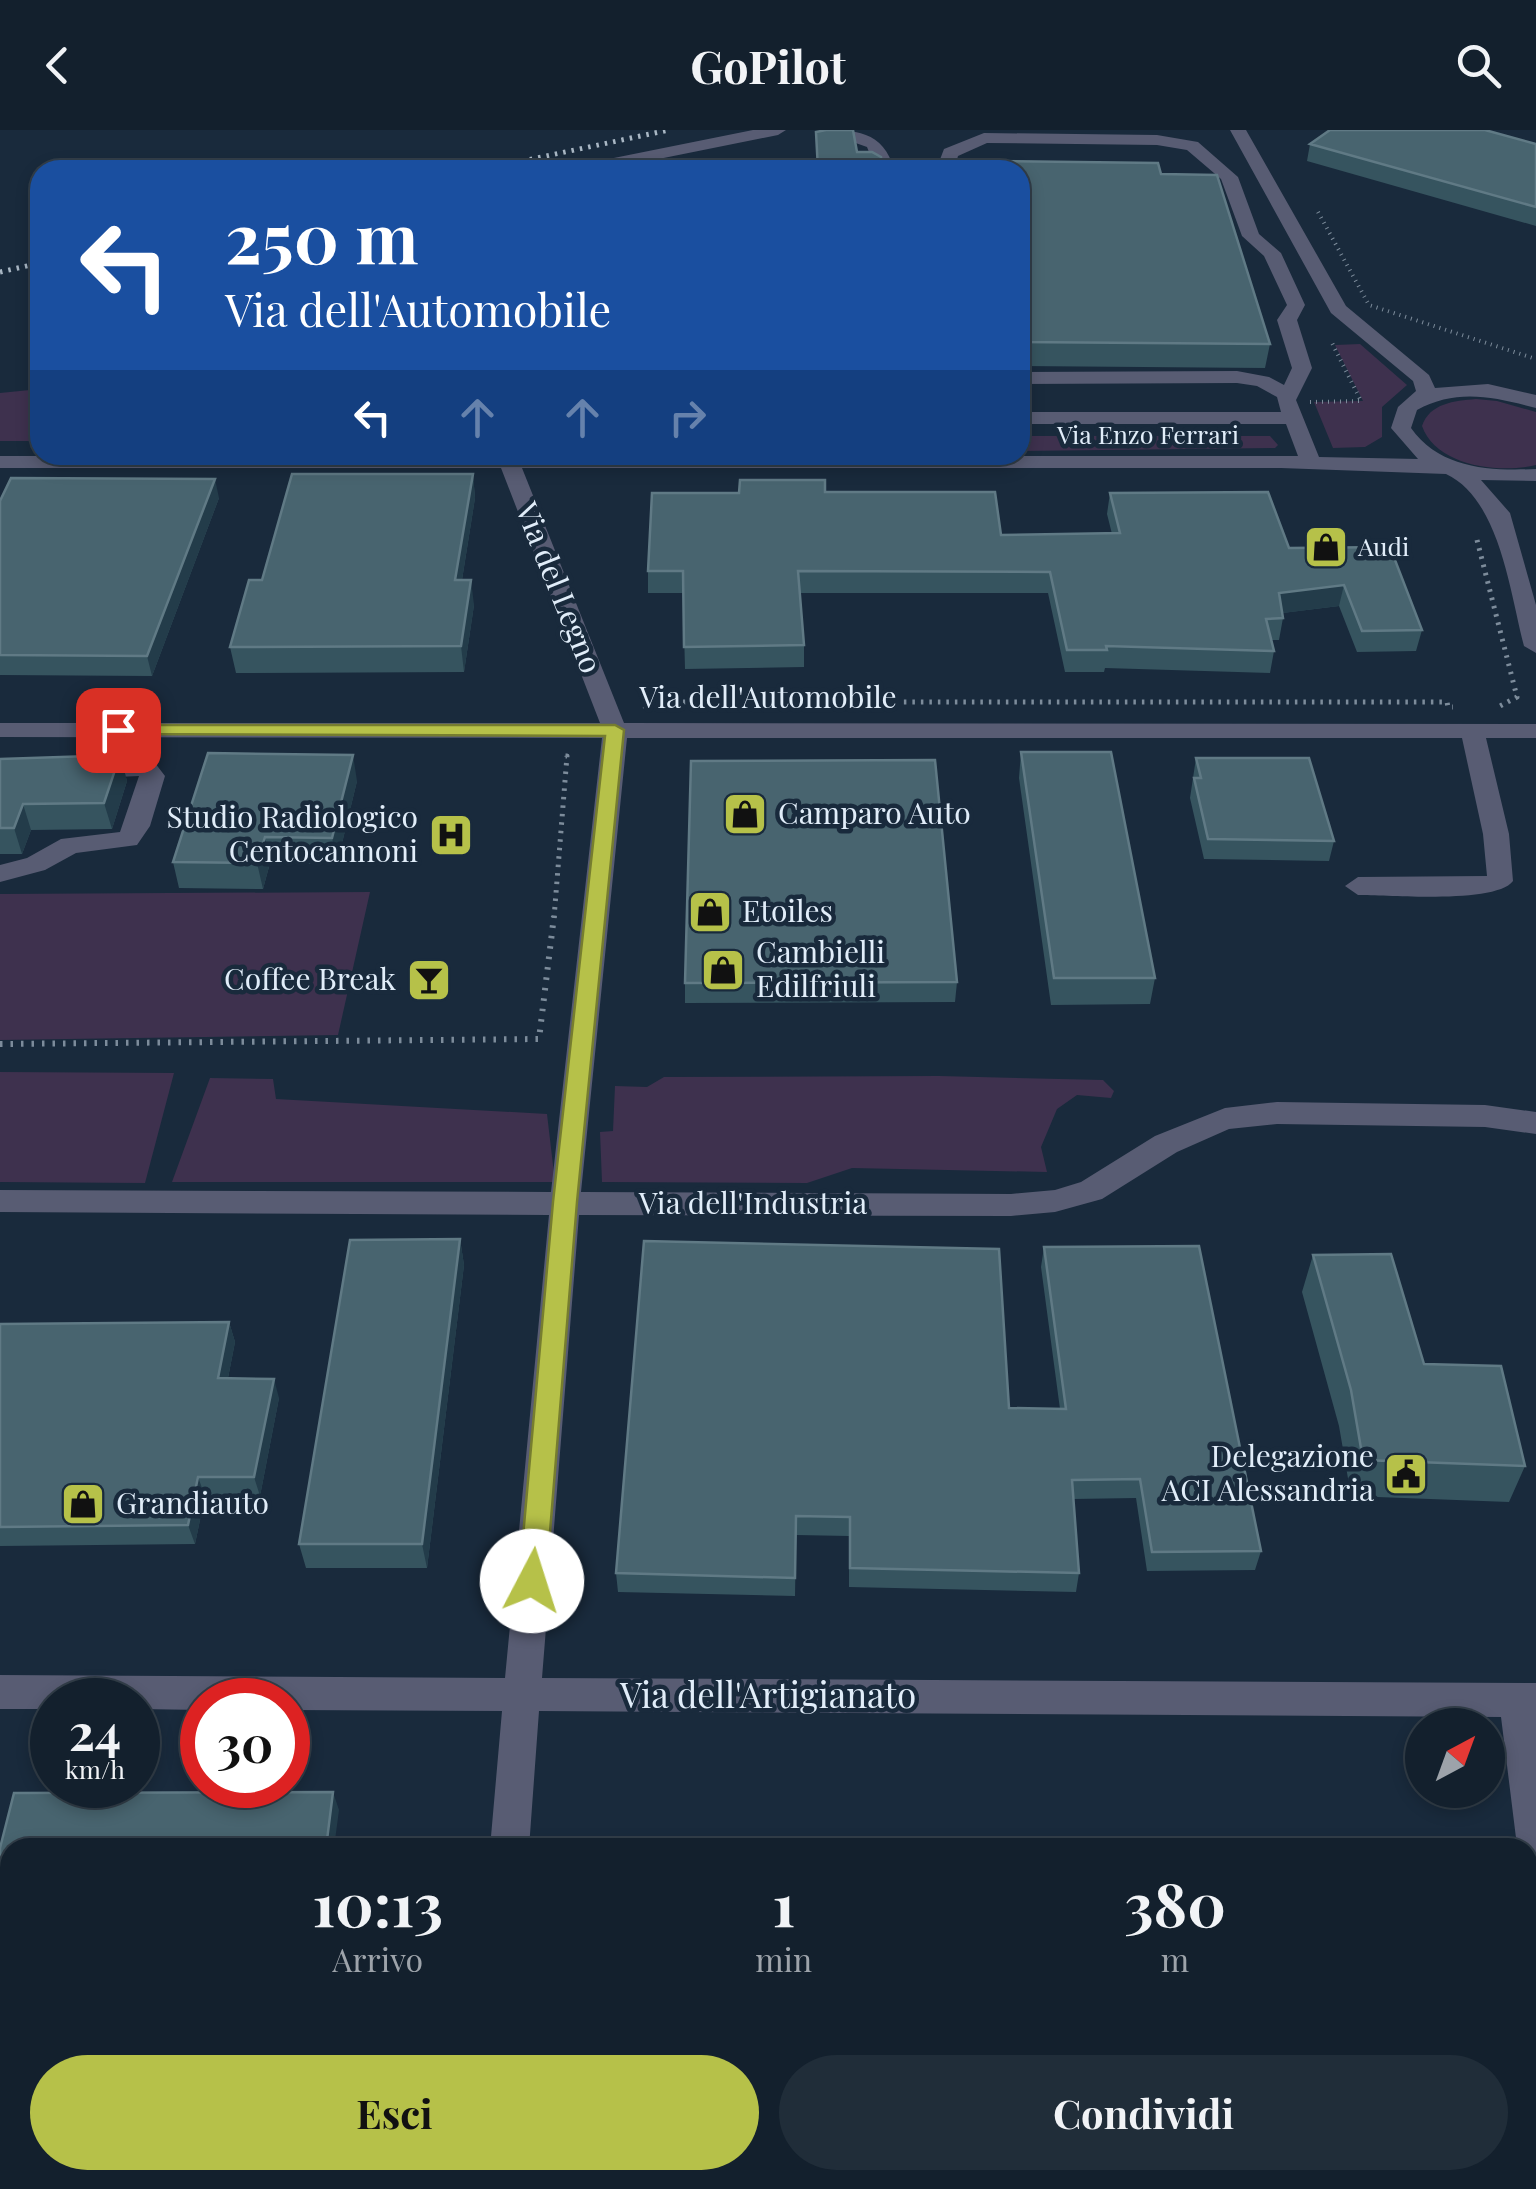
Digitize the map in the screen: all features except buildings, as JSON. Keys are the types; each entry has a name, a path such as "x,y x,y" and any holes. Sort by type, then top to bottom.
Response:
{"street":[{"path":"656,160 778,130"},
{"path":"826,130 867,139 876,145 881,160"},
{"path":"1157,140 1209,130"},
{"path":"1219,130 1238,130 1338,309 1426,386 1420,399 1402,417 1407,440 1479,487 1499,513 1536,646"},
{"path":"948,160 950,153 984,138 1157,140 1192,146 1220,168 1235,189 1251,236 1278,261 1296,305 1287,320 1302,368 1286,400 1312,464"},
{"path":"1412,370 1465,390"},
{"path":"1030,378 1237,377 1262,381 1288,395"},
{"path":"1420,399 1465,390 1517,390 1536,382"},
{"path":"1494,391 1536,402"},
{"path":"1030,418 1294,418"},
{"name":"Via Enzo Ferrari","path":"1337,464 1373,455 1407,440"},
{"name":"Via Enzo Ferrari","path":"1030,460 1337,464 1536,475"},
{"name":"Via Enzo Ferrari","path":"0,462 30,462"},
{"name":"Via del Legno","path":"510,1838 565,1202 622,720 516,465"},
{"path":"1499,513 1517,484 1536,475"},
{"path":"1358,886 1487,886 1500,881 1502,856 1485,796 1474,715"},
{"name":"Via dell'Automobile","path":"0,730 622,720 1474,715 1536,732"},
{"path":"105,766 118,730"},
{"path":"0,774 84,771 105,766 146,768 152,776 137,826 128,839 70,845 36,864 0,874"},
{"name":"Via dell'Industria","path":"1486,1116 1536,1106"},
{"name":"Via dell'Industria","path":"0,1201 1011,1206 1092,1191 1166,1144 1225,1119 1277,1113 1486,1116 1536,1123"},
{"name":"Via dell'Artigianato","path":"0,1692 1527,1700"},
{"path":"1527,1700 1536,1838"}],"path":[{"path":"1318,212 1366,299 1375,308 1536,358"},
{"path":"1366,299 1354,302 1368,314"},
{"path":"1311,404 1361,401 1323,328"},
{"path":"622,720 646,709 648,702 1446,702 1448,707 1474,715 1511,703 1516,697 1472,523"},
{"path":"0,1044 539,1039 550,962 567,756"}],"shaded area":[{"path":"1360,344 1407,385 1382,407 1382,437 1365,447 1333,448 1314,402 1363,401 1335,345"},
{"path":"30,390 30,441 0,441 0,393"},
{"path":"1476,399 1536,412 1536,465 1505,468 1470,464 1429,440 1422,426 1431,412 1451,402"},
{"path":"1030,436 1270,436 1278,445 1030,451"},
{"path":"370,892 338,1035 0,1040 0,894"},
{"path":"0,1072 174,1073 145,1183 0,1182"},
{"path":"664,1077 1103,1080 1114,1091 1111,1098 1077,1095 1057,1109 1041,1147 1047,1172 852,1168 807,1183 602,1182 600,1132 613,1131 615,1086 647,1087"},
{"path":"210,1078 273,1079 276,1099 547,1114 555,1182 172,1182"}],"railway":[{"path":"527,160 669,130"},
{"path":"0,272 30,265"}],"place":[{"name":"Audi","path":"1326,547"},
{"name":"Camparo Auto","path":"745,814"},
{"name":"Studio Radiologico Centocannoni","path":"451,835"},
{"name":"Etoiles","path":"710,912"},
{"name":"Cambielli Edilfriuli","path":"723,970"},
{"name":"Coffee Break","path":"429,980"},
{"name":"Delegazione ACI Alessandria","path":"1406,1474"},
{"name":"Grandiauto","path":"83,1504"}],"route":[{"path":"118,730 615,730 565,1202 532,1581"}]}
